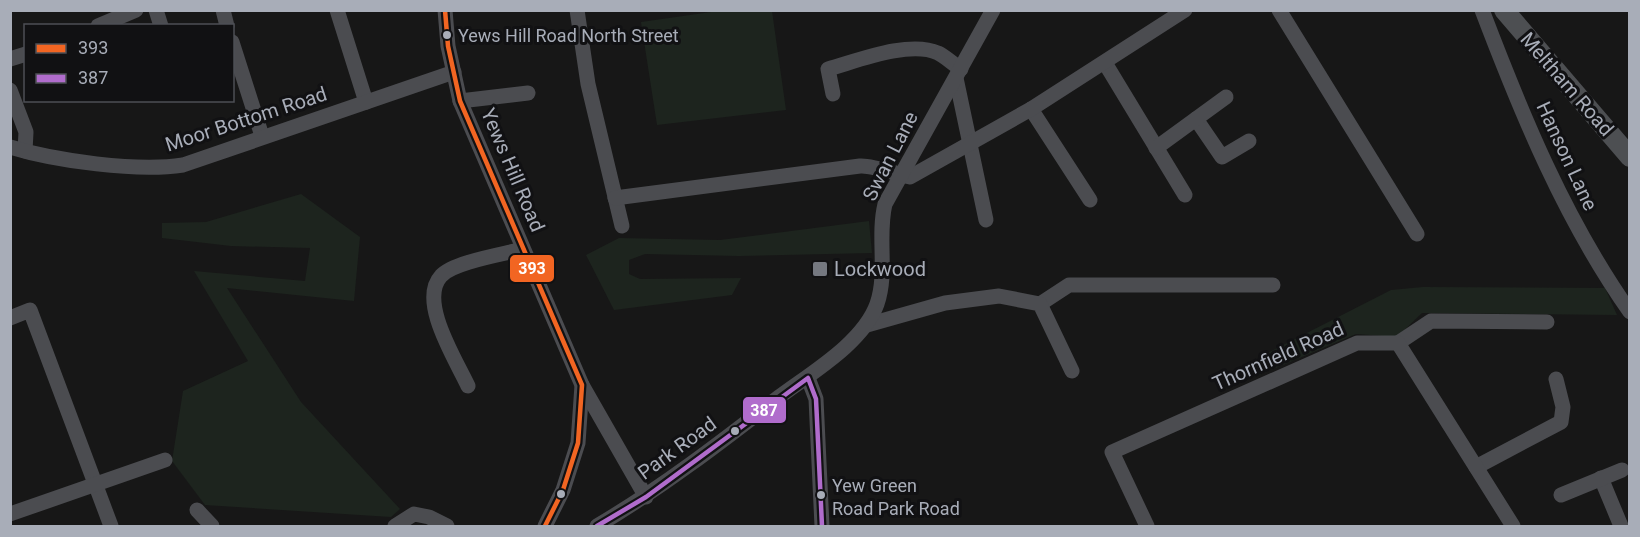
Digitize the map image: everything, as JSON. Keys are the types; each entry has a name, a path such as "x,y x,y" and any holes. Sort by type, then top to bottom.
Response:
{"main road":[{"name":"Meltham Road","path":"1504,10 1629,157"}],"street":[{"path":"103,24 136,10"},
{"path":"336,10 366,102"},
{"name":"Yews Hill Road","path":"445,10 460,101 582,385 578,443 563,490 545,526"},
{"path":"577,10 588,84 622,226"},
{"name":"Swan Lane","path":"808,378 867,325 877,303 882,278 883,212 889,194 993,10"},
{"path":"615,198 860,166 870,166 910,177 923,172 1031,109 1185,10"},
{"path":"1279,10 1417,234"},
{"name":"Hanson Lane","path":"1482,10 1542,154 1588,249 1629,312"},
{"path":"234,48 262,136"},
{"path":"833,94 828,69 913,49 936,53 958,73 969,144 986,220"},
{"path":"1105,63 1185,195"},
{"name":"Moor Bottom Road","path":"18,149 52,158 161,168 183,165 454,72"},
{"path":"10,90 26,132 18,149"},
{"name":"Yews Hill Road","path":"460,101 528,93"},
{"path":"1156,148 1226,97"},
{"path":"1031,109 1090,200"},
{"path":"1196,119 1222,157 1249,141"},
{"path":"468,386 435,311 432,296 436,284 441,275 455,267 523,249"},
{"path":"867,325 945,303 999,296 1040,304 1069,285 1273,285"},
{"path":"1040,304 1072,371"},
{"path":"10,318 30,310 111,526"},
{"path":"1513,526 1398,343 1431,321 1547,322"},
{"name":"Thornfield Road","path":"1147,526 1112,452 1357,343 1398,343"},
{"path":"808,378 816,399 822,526"},
{"name":"Park Road","path":"597,526 646,497 808,378"},
{"path":"1476,467 1561,422 1563,407 1556,379"},
{"path":"582,385 646,497"},
{"path":"10,513 165,460"},
{"path":"1561,495 1622,470"},
{"path":"1601,478 1621,526"},
{"path":"197,510 212,526"},
{"path":"395,526 414,514 429,517 447,526"},
{"path":"10,519 13,526"}],"shaded area":[{"path":"718,11 772,11 786,110 657,125 641,22"},
{"path":"301,194 360,237 354,301 227,288 301,402 400,509 391,517 205,505 172,461 183,391 248,361 194,271 305,281 310,248 231,246 162,238 162,223 206,222"},
{"path":"869,221 872,253 739,256 645,254 629,260 629,274 640,279 741,278 732,295 614,310 586,255 619,238 720,240"},
{"path":"1423,287 1605,288 1617,315 1422,313 1397,337 1356,334 1252,378 1246,364 1391,290"}],"transit line":[{"name":"393","path":"445,10 448,46 460,101 582,385 578,443 563,490 545,526"},
{"name":"387","path":"597,526 646,497 808,378 816,399 822,526"}],"place":[{"name":"Yews Hill Road North Street","path":"447,35"},
{"name":"Lockwood","path":"820,269"},
{"name":"Yew Green Road Park Road","path":"821,495"}]}
